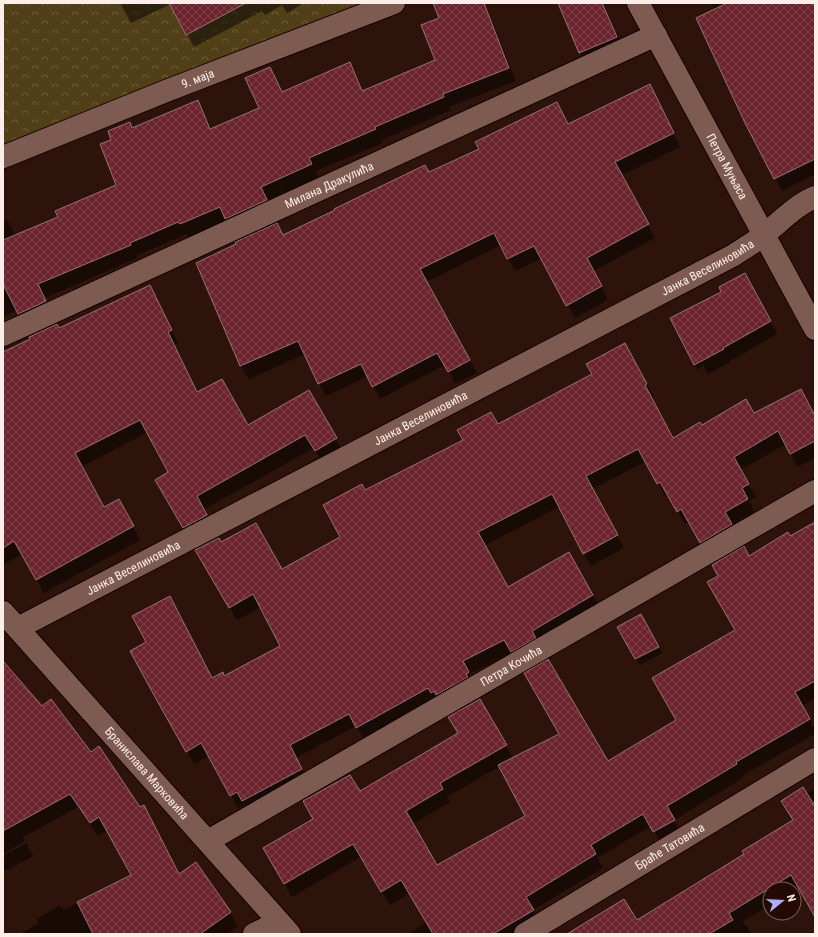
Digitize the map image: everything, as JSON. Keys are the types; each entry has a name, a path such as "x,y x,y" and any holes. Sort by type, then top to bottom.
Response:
{"street":[{"name":"9. маја","path":"3,157 174,88 394,3"},
{"name":"Петра Муњаса","path":"638,3 815,329"},
{"name":"Милана Дракулића","path":"3,335 656,35"},
{"name":"Јанка Веселиновића","path":"18,628 734,255 764,235 790,213 815,197"},
{"name":"Петра Кочића","path":"208,841 815,491"},
{"name":"Бранислава Марковића","path":"3,612 285,928"},
{"name":"Браће Татовића","path":"525,934 815,760"},
{"path":"254,934 285,928"}],"green space":[{"path":"3,3 394,3 3,157"}],"building":[{"path":"169,3 246,3 186,35"},
{"path":"433,3 484,3 509,68 443,94 444,97 309,158 312,164 261,187 267,200 225,219 220,207 180,224 178,222 130,243 131,245 38,284 46,301 18,314 3,284 3,240 58,217 55,211 116,185 100,144 111,140 108,131 130,122 132,128 198,100 210,129 259,108 245,78 270,67 282,92 350,62 362,91 435,60 421,25 439,18"},
{"path":"558,3 602,3 617,37 579,53"},
{"path":"727,3 815,3 815,159 774,179 745,123 696,18"},
{"path":"650,84 674,133 615,162 649,224 587,258 602,286 566,306 534,246 507,259 494,233 420,269 470,360 448,372 437,353 372,387 361,364 318,384 298,341 240,366 196,263 236,244 235,242 277,223 283,235 425,165 429,172 479,149 475,142 557,102 568,124"},
{"path":"745,273 771,321 694,365 670,318 721,292 719,287"},
{"path":"150,285 172,330 168,332 197,392 222,379 248,425 309,390 337,438 315,451 305,435 197,496 207,515 183,528 155,480 168,472 140,420 75,453 104,507 119,499 134,526 36,580 14,541 3,548 3,352 30,339 29,337 57,324 59,328"},
{"path":"625,343 673,438 700,422 702,425 746,399 754,413 801,389 815,416 815,441 790,454 778,431 734,457 749,484 742,488 748,499 725,512 732,524 700,543 681,509 677,512 660,482 657,484 638,449 586,476 618,535 583,554 552,494 478,532 508,587 569,552 593,595 532,631 536,638 511,652 504,640 463,661 469,672 466,674 468,677 436,695 434,691 431,693 428,688 356,728 349,714 290,745 302,769 242,801 237,792 230,796 201,743 186,752 155,697 130,651 146,642 132,616 170,596 212,678 223,672 224,676 280,646 253,594 229,608 195,550 219,538 221,542 256,523 282,569 340,537 323,505 362,484 365,490 463,440 457,430 491,412 498,424 592,374 586,364"},
{"path":"815,522 815,681 795,692 810,719 736,762 737,764 667,806 675,820 653,832 643,814 591,845 596,854 526,897 534,910 493,934 433,934 401,880 381,892 353,844 284,884 263,848 313,819 303,801 350,775 360,791 458,733 448,717 480,699 507,745 440,783 443,789 406,811 437,865 525,816 498,765 559,734 524,673 548,659 608,761 676,720 652,678 735,630 707,582 718,576 712,565 744,546 749,556 788,532 790,536"},
{"path":"641,614 659,647 635,659 617,627"},
{"path":"3,661 42,706 51,699 91,752 99,746 140,807 144,805 179,874 196,862 231,912 200,934 93,934 77,902 131,875 99,817 90,823 70,794 3,831"},
{"path":"803,787 815,806 815,917 802,894 802,881 794,881 791,875 781,881 762,881 762,893 729,913 733,920 709,934 567,934 624,899 637,920 744,854 742,851 793,820 781,801"}]}
